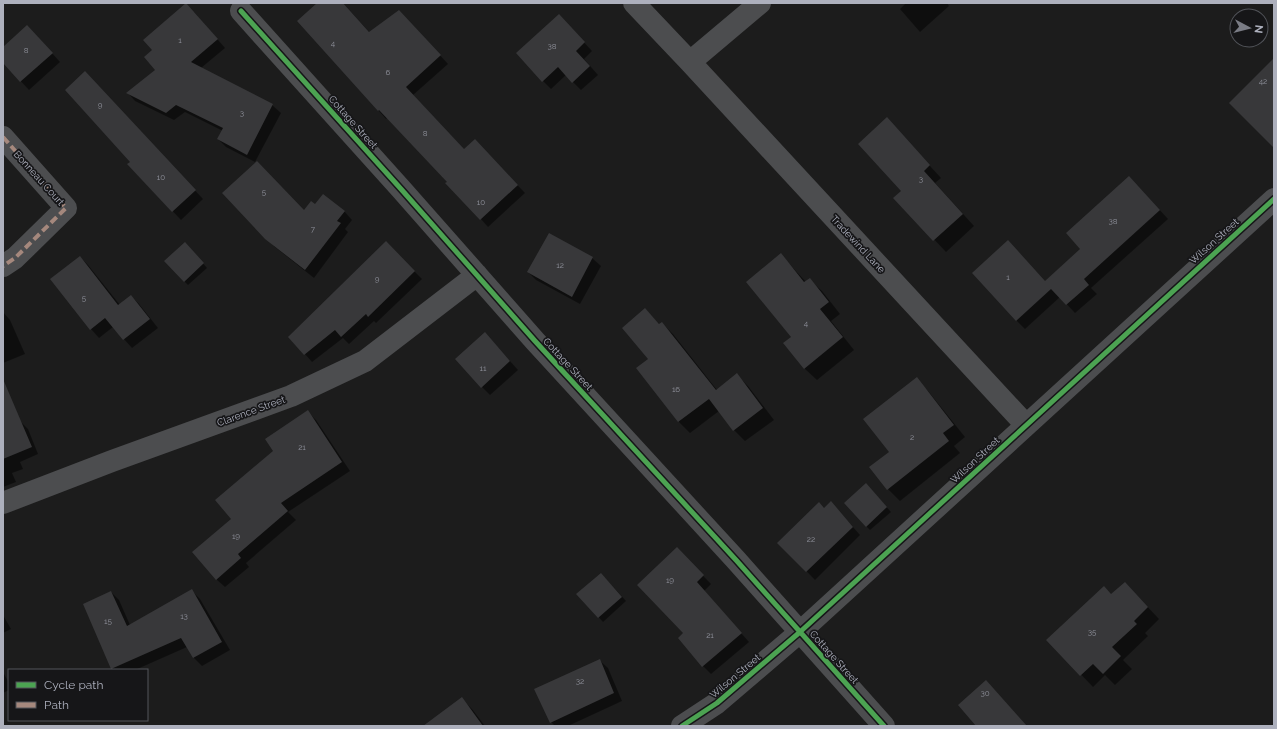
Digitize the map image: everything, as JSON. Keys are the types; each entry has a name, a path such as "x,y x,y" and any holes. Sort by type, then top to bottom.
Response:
{"street":[{"name":"Tradewind Lane","path":"634,3 1026,425"},
{"path":"690,62 760,3"},
{"name":"Cottage Street","path":"241,11 535,341 736,560 884,726"},
{"name":"Bonneau Court","path":"3,138 66,208 15,258 3,266"},
{"name":"Wilson Street","path":"682,726 717,703 800,632 1026,425 1272,205"},
{"name":"Clarence Street","path":"3,503 297,393 365,361 477,275"}],"building":[{"path":"186,3 218,39 191,62 273,104 247,155 217,139 223,128 176,105 166,113 126,93 155,70 144,57 152,50 143,40"},
{"path":"317,3 343,3 369,32 399,10 441,55 406,87 464,149 475,139 518,185 480,220 445,183 447,182 379,110 378,111 297,21"},
{"path":"559,14 585,42 576,51 590,66 572,83 558,67 542,82 516,53"},
{"path":"27,25 53,53 20,82 3,63 3,47"},
{"path":"1274,58 1274,148 1229,103"},
{"path":"85,71 196,190 172,212 127,164 130,162 65,90"},
{"path":"887,117 930,165 924,171 963,214 933,241 893,198 901,191 858,144"},
{"path":"257,161 304,210 311,201 315,204 323,194 345,211 337,221 341,223 305,270 265,239 222,193"},
{"path":"1129,176 1160,210 1084,279 1089,285 1066,305 1051,289 1016,321 972,273 1008,240 1045,281 1080,249 1066,233"},
{"path":"549,233 593,257 572,297 527,272"},
{"path":"386,241 415,271 368,317 366,314 341,337 335,330 304,355 288,337"},
{"path":"185,242 204,263 184,282 164,261"},
{"path":"781,253 804,282 810,278 829,302 820,309 843,337 804,369 783,343 791,337 746,282"},
{"path":"80,256 118,305 131,295 150,319 123,340 105,318 90,330 50,279"},
{"path":"645,308 659,324 662,322 716,390 737,373 763,408 733,431 709,399 678,422 636,368 648,359 622,328"},
{"path":"485,332 510,361 481,388 455,359"},
{"path":"917,377 954,425 943,433 949,441 887,490 869,467 889,452 863,419"},
{"path":"3,379 32,447 3,459"},
{"path":"308,410 342,462 281,503 288,511 238,554 241,558 216,580 192,552 231,519 215,500 273,451 265,439"},
{"path":"866,483 887,507 866,527 844,503"},
{"path":"831,501 853,527 806,572 777,543 819,502 824,508"},
{"path":"677,547 704,575 697,582 742,633 702,667 678,638 683,633 637,585"},
{"path":"601,573 622,597 598,618 576,594"},
{"path":"1125,582 1148,607 1134,621 1137,624 1112,647 1121,656 1103,674 1093,664 1080,676 1046,640 1104,586 1111,594"},
{"path":"192,589 222,642 193,658 181,638 111,669 83,604 111,591 127,626"},
{"path":"600,659 614,693 550,723 534,689"},
{"path":"986,680 1027,726 976,726 958,705"},
{"path":"462,697 483,726 423,726"}],"marked path":[{"path":"3,137 66,208 15,258 3,266"}],"cycle path":[{"path":"241,11 535,341 736,560 884,726"},
{"path":"682,726 717,703 800,632 1274,199"}]}
